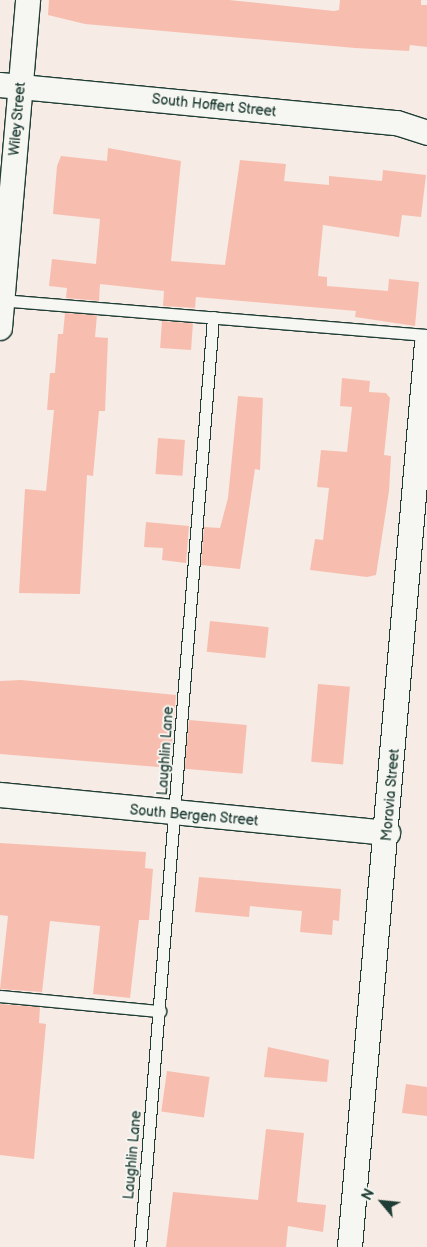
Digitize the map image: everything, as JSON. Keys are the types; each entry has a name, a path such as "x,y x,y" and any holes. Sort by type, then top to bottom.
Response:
{"street":[{"name":"Wiley Street","path":"0,328 10,86 28,0"},
{"name":"South Hoffert Street","path":"10,86 397,123 427,133"},
{"name":"Moravia Street","path":"350,1247 388,833 427,343"},
{"name":"South Bergen Street","path":"0,795 176,816 388,833"}],"lane":[{"path":"2,300 427,334"},
{"name":"Laughlin Lane","path":"140,1247 176,816 213,317"},
{"path":"0,996 160,1011"}],"building":[{"path":"49,0 229,0 334,11 339,10 340,0 421,0 421,5 427,5 427,47 410,45 409,51 355,48 85,24 48,15"},
{"path":"108,148 181,161 171,261 225,265 240,160 286,164 284,181 329,185 329,176 382,181 383,170 426,175 421,217 402,215 399,237 323,225 318,276 327,277 327,286 388,291 389,279 419,282 415,326 355,317 356,311 196,297 195,308 163,306 164,291 100,284 99,301 66,298 67,288 49,286 52,259 96,264 100,219 53,214 57,166 61,156 107,161"},
{"path":"65,313 97,315 95,337 108,338 105,411 99,411 93,476 87,475 80,594 19,593 25,489 46,491 54,410 47,410 50,373 55,373 58,334 63,334"},
{"path":"162,321 193,323 191,350 160,348"},
{"path":"342,378 370,381 369,392 386,393 390,398 384,455 391,456 389,491 376,575 367,577 310,570 315,539 323,540 329,488 317,487 321,450 347,452 352,407 340,406"},
{"path":"238,396 263,398 260,470 255,469 240,569 201,565 204,527 220,528 228,498"},
{"path":"158,438 185,440 182,476 155,474"},
{"path":"146,522 189,526 186,563 162,560 163,548 144,547"},
{"path":"210,621 269,627 265,658 207,652"},
{"path":"21,680 176,695 170,768 0,754 0,681"},
{"path":"318,684 350,687 343,764 311,762"},
{"path":"189,720 247,725 243,774 185,769"},
{"path":"0,843 146,852 145,868 153,869 149,920 139,920 130,998 93,994 100,926 50,921 42,992 0,989 8,916 0,915"},
{"path":"199,877 341,889 339,921 333,920 332,935 300,932 302,911 250,906 249,917 195,912"},
{"path":"0,1004 40,1007 39,1023 46,1024 34,1159 0,1155"},
{"path":"268,1047 329,1060 327,1082 264,1077"},
{"path":"167,1071 210,1077 204,1118 161,1112"},
{"path":"406,1084 427,1087 427,1116 402,1113"},
{"path":"266,1129 304,1133 297,1202 326,1205 323,1232 288,1226 286,1247 166,1247 173,1192 258,1200"}]}
